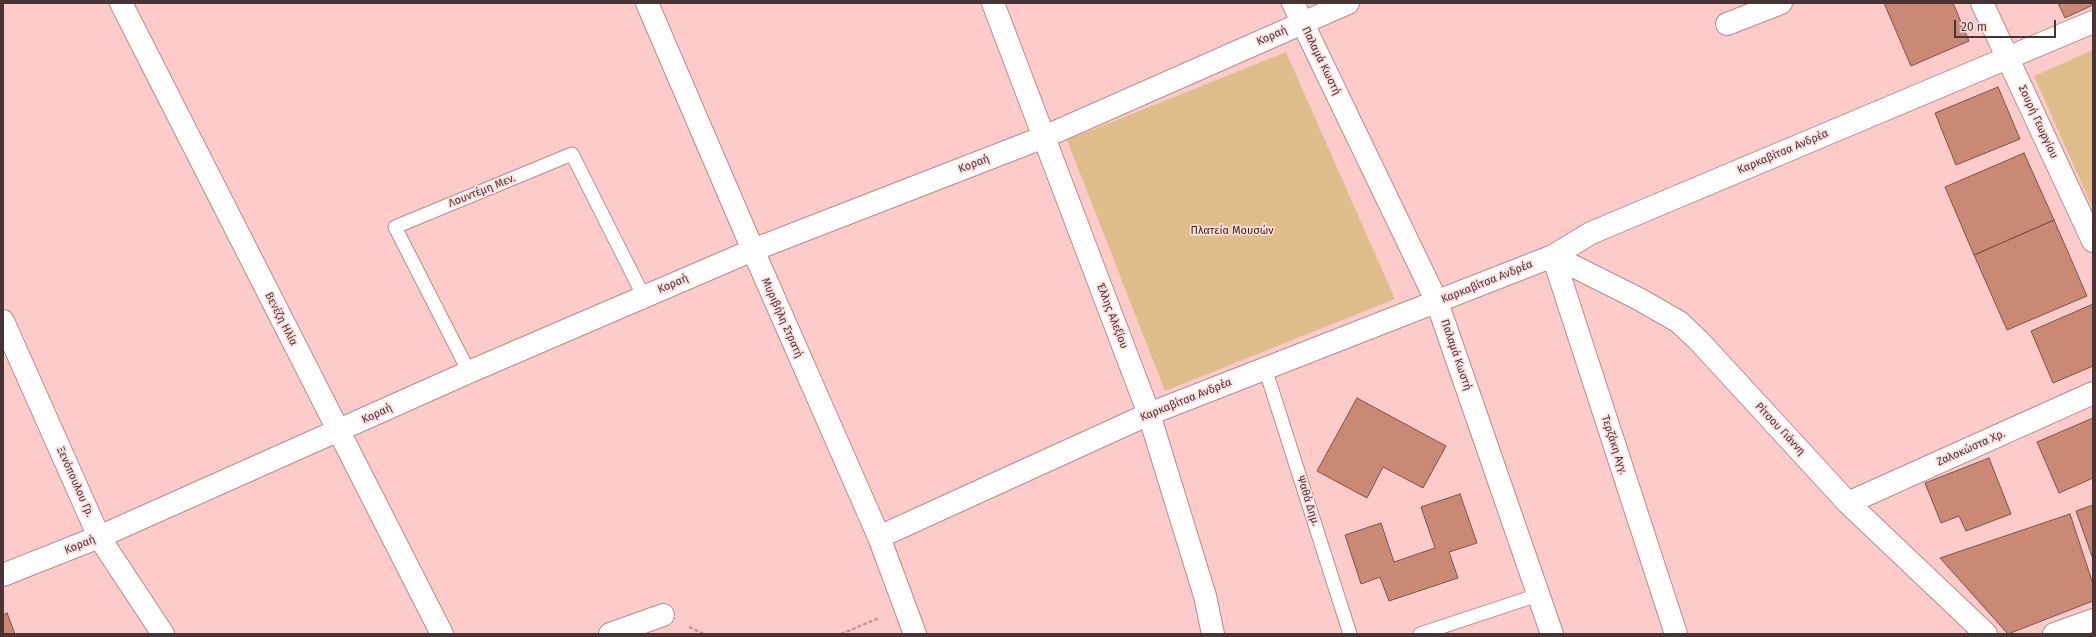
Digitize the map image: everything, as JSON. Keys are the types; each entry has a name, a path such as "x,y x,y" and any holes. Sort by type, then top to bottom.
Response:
{"street":[{"name":"Βενέζη Ηλία","path":"121,3 442,634"},
{"name":"Μυριβήλη Στρατή","path":"647,3 753,250 879,537 915,634"},
{"name":"Έλλης Αλεξίου","path":"993,3 1149,414 1205,596 1213,634"},
{"name":"Παλαμά Κωστή","path":"1293,3 1437,302 1552,634"},
{"name":"Κοραή","path":"3,575 99,537 338,432 469,372 753,250 1044,137 1348,3"},
{"path":"1727,24 1781,3"},
{"name":"Σουρή Γεωργίου","path":"1982,3 2009,57 2093,241"},
{"name":"Καρκαβίτσα Ανδρέα","path":"879,537 1149,414 1553,256 1591,233 2093,22"},
{"name":"Ρίτσου Γιάννη","path":"1553,256 1639,299 1679,322 1699,341 1848,503 1986,634"},
{"name":"Τερζάκη Αγγ.","path":"1553,256 1676,634"},
{"name":"Ξενόπουλου Γρ.","path":"3,322 99,537 163,634"},
{"name":"Ζαλοκώστα Χρ.","path":"1848,503 2093,393"},
{"path":"610,634 663,615"},
{"path":"2054,634 2093,620"}],"lane":[{"name":"Λουντέμη Μεν.","path":"469,372 395,227 572,154 644,297"},
{"name":"Ψαθά Δημ.","path":"1265,368 1350,634"},
{"path":"1429,633 1538,595"}],"path":[{"path":"841,634 904,607"}],"green space":[{"path":"2093,50 2093,209 2034,76"},
{"name":"Πλατεία Μουσών","path":"1286,52 1395,299 1165,391 1067,140"}],"building":[{"path":"1884,3 1953,3 1969,41 1911,66"},
{"path":"2058,3 2093,3 2093,5 2065,18"},
{"path":"1998,87 2020,139 1956,165 1935,113"},
{"path":"2024,153 2054,220 1974,255 1945,187"},
{"path":"2054,220 2087,296 2007,330 1974,255"},
{"path":"2093,304 2093,366 2053,383 2031,331"},
{"path":"1357,398 1446,446 1423,488 1383,467 1367,498 1317,471"},
{"path":"2093,418 2093,478 2059,493 2037,442"},
{"path":"1989,458 2011,514 1966,531 1959,516 1941,523 1925,483"},
{"path":"1460,494 1477,543 1449,552 1458,578 1389,601 1380,577 1361,584 1345,535 1381,523 1394,562 1435,548 1421,507"},
{"path":"2093,505 2093,559 2076,511"},
{"path":"2070,514 2093,584 2093,601 2008,634 1940,558"},
{"path":"7,613 15,634 3,634 3,615"}]}
